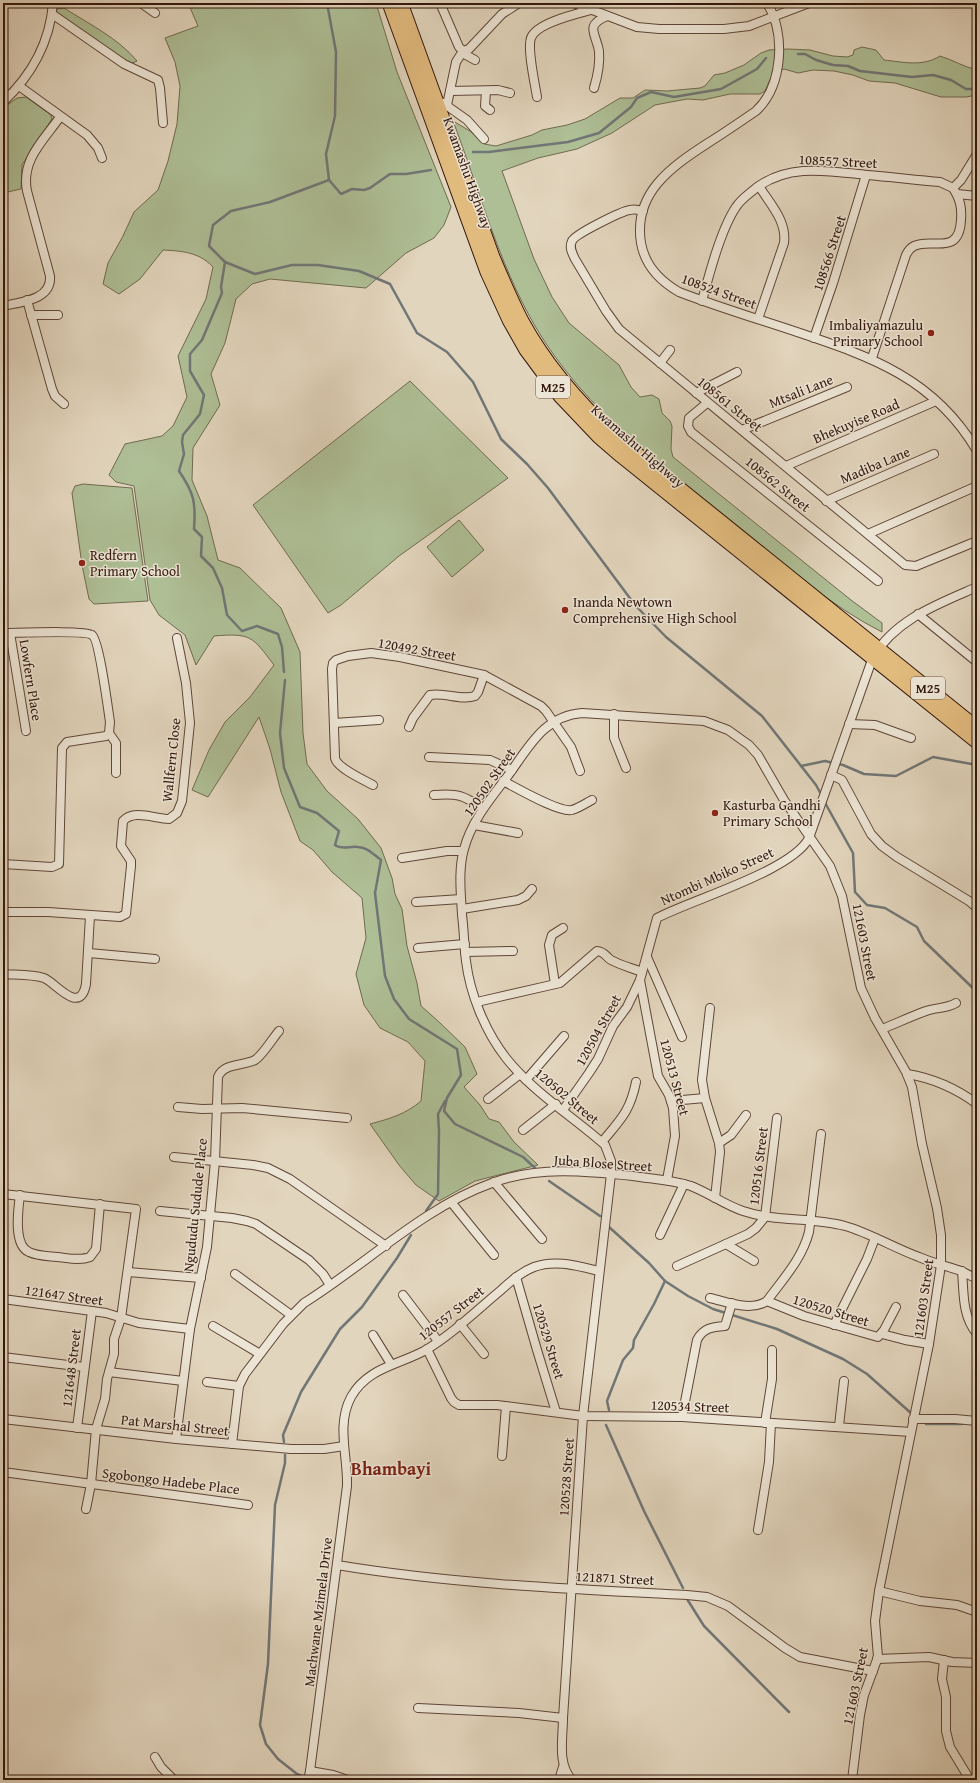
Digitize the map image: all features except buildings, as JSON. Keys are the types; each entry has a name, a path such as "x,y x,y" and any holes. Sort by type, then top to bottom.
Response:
{"main road":[{"name":"Kwamashu Highway","path":"389,3 487,272 509,320 526,350 560,396 598,436 876,653 977,728"},
{"name":"Kwamashu Highway","path":"401,3 442,103 493,257 510,297 534,342 565,385 589,412 616,437 876,653 977,742"}],"street":[{"path":"3,102 19,86 36,61 43,47 52,14 53,3"},
{"path":"141,3 155,13"},
{"path":"440,3 459,47 466,56 475,60"},
{"path":"484,139 467,120 442,103 450,91 456,62 463,51 469,49 502,14 519,3"},
{"path":"574,3 637,26 659,29 742,28 756,25 809,3"},
{"name":"108524 Street","path":"767,3 775,17 778,37 778,69 774,85 763,104 745,119 675,165 659,181 648,198 643,211 640,235 645,257 659,278 668,286 679,292 872,358 904,376 936,401 969,437 977,451"},
{"path":"537,96 530,50 531,38 538,30 551,23 591,10"},
{"path":"52,14 124,64 158,80 163,123"},
{"path":"594,88 599,54 593,34 593,28 598,20 608,16"},
{"path":"19,86 87,135 98,148 102,158"},
{"path":"450,91 498,90 510,93"},
{"path":"486,91 485,106 490,110"},
{"path":"3,306 43,294 49,286 50,281 27,191 25,177 26,169 35,151 60,117"},
{"path":"872,358 909,249 919,244 946,243 951,241 958,234 961,225 962,212 960,202 955,191 960,180 977,154"},
{"name":"108557 Street","path":"702,301 710,272 730,218 741,201 759,186 777,176 800,170 833,171 940,182 955,191 977,196"},
{"name":"108566 Street","path":"814,338 833,284 866,175"},
{"path":"758,320 784,243 785,233 782,224 759,186"},
{"name":"108561 Street","path":"643,211 631,210 620,213 577,235 572,240 571,250 613,322 626,336 786,466 898,560 912,566 977,541"},
{"path":"27,300 52,389 55,396 64,404"},
{"path":"31,315 58,315"},
{"path":"660,363 670,350"},
{"path":"696,393 737,372"},
{"name":"Mtsali Lane","path":"742,430 848,386"},
{"name":"Bhekuyise Road","path":"786,466 936,401"},
{"name":"108562 Street","path":"707,403 689,418 688,426 691,432 878,581"},
{"name":"Madiba Lane","path":"826,500 934,454"},
{"path":"868,534 977,486"},
{"path":"876,653 900,628 918,614 977,587"},
{"path":"918,614 977,662"},
{"path":"7,633 80,632 93,635 95,637 110,722 109,733 116,743 116,773"},
{"name":"Lowfern Place","path":"7,633 26,731"},
{"name":"Wallfern Close","path":"3,912 48,912 120,917 128,911 131,861 121,846 123,821 128,816 135,815 169,819 174,816 180,808 190,723 186,683 177,638"},
{"name":"120492 Street","path":"373,785 336,761 332,669 334,663 340,658 371,653 484,675 541,706 571,747 580,771"},
{"name":"Ntombi Mbiko Street","path":"647,957 657,918 673,909 743,882 778,864 805,845 809,838 849,724 876,653"},
{"path":"410,727 413,718 430,695 437,694 465,697 475,696 484,675"},
{"path":"614,714 614,738 626,768"},
{"name":"120502 Street","path":"611,1174 610,1155 605,1145 523,1077 505,1056 489,1032 477,1002 469,974 465,948 461,899 463,851 474,825 503,781 538,735 553,722 564,715 614,714 704,721 723,727 740,737 758,755 784,800 809,838"},
{"path":"334,723 379,720"},
{"path":"849,724 875,725 911,738"},
{"path":"3,864 52,868 59,864 62,748 67,742 101,738 109,733"},
{"path":"429,757 490,760 512,770"},
{"path":"832,772 842,780 871,834 882,846 897,857 969,901 977,908"},
{"path":"503,781 527,794 565,810 572,810 592,800"},
{"path":"434,795 460,795 471,800 483,810"},
{"path":"474,825 518,833"},
{"name":"121603 Street","path":"809,838 830,866 840,889 845,906 857,974 861,988 875,1018 907,1074 912,1087 922,1144 937,1208 941,1235 941,1265 929,1344 879,1591 875,1621 878,1649 877,1659 864,1694 852,1780"},
{"path":"402,858 447,851 463,851"},
{"path":"462,909 518,900 526,896 532,889"},
{"path":"416,902 461,899"},
{"path":"3,974 46,979 66,995 75,997 80,996 85,990 89,954 90,916"},
{"path":"555,984 549,945 552,935 563,928"},
{"path":"418,948 465,948 513,951"},
{"path":"477,1002 555,984 567,979 598,951 602,952 611,960 641,976"},
{"path":"89,954 155,959"},
{"path":"647,957 682,1037"},
{"name":"120504 Street","path":"563,1110 598,1059 613,1026 627,1007 641,976 647,957"},
{"name":"120513 Street","path":"641,976 658,1076 671,1101 675,1136 667,1180"},
{"path":"882,1029 926,1011 947,1008 956,1003"},
{"path":"710,1008 702,1080 705,1098 719,1143 720,1166 715,1198"},
{"name":"Ngududu Sudude Place","path":"176,1439 190,1329 207,1247 215,1161 219,1074 230,1067 256,1059 279,1030"},
{"path":"488,1099 523,1077 564,1036"},
{"path":"907,1074 937,1082 977,1104"},
{"path":"602,1142 626,1113 636,1082"},
{"path":"671,1101 705,1098"},
{"path":"523,1130 556,1104"},
{"path":"178,1107 202,1109 242,1108 347,1118"},
{"path":"719,1143 730,1135 746,1115"},
{"name":"120516 Street","path":"765,1217 777,1118"},
{"path":"710,1298 731,1306 753,1306 767,1301 805,1246 811,1220 821,1134"},
{"path":"174,1157 253,1164 278,1172 386,1246"},
{"name":"Juba Blose Street","path":"232,1444 239,1386 245,1374 290,1315 330,1285 451,1202 494,1182 516,1176 553,1171 611,1174 667,1180 684,1184 744,1211 765,1217 811,1220 847,1227 920,1258 962,1271 968,1276 977,1278"},
{"name":"120528 Street","path":"559,1780 563,1767 563,1718 583,1416 611,1174"},
{"path":"494,1182 542,1239"},
{"path":"660,1235 684,1184"},
{"path":"3,1194 136,1209 121,1318 115,1333 114,1354 109,1372 105,1399 96,1429 91,1484 86,1509"},
{"path":"20,1195 19,1238 24,1249 28,1252 40,1255 75,1259 90,1257 96,1249 100,1204"},
{"path":"451,1202 494,1255"},
{"path":"160,1211 239,1219 256,1224 309,1260 323,1274 330,1285"},
{"path":"677,1266 753,1231 765,1217"},
{"path":"834,1325 867,1259 875,1238"},
{"path":"726,1244 754,1261"},
{"name":"120557 Street","path":"344,1446 343,1426 347,1407 355,1390 373,1373 427,1349 460,1324 516,1277 532,1268 547,1264 571,1265 599,1271"},
{"path":"962,1271 965,1312 970,1325 977,1334"},
{"path":"128,1272 201,1278"},
{"path":"234,1274 290,1315"},
{"name":"120529 Street","path":"516,1277 556,1412"},
{"path":"403,1295 438,1341"},
{"name":"121647 Street","path":"3,1300 92,1311 139,1323 190,1329"},
{"name":"120520 Street","path":"767,1301 790,1311 878,1337 882,1334 896,1307"},
{"path":"682,1417 694,1350 700,1334 710,1328 726,1323 731,1306"},
{"name":"121648 Street","path":"77,1428 92,1311"},
{"path":"460,1324 484,1354"},
{"path":"213,1326 260,1354"},
{"path":"882,1334 929,1344"},
{"path":"373,1335 391,1364"},
{"name":"120534 Street","path":"427,1349 454,1402 460,1405 506,1406 583,1416 682,1417 839,1426 911,1432"},
{"path":"758,1530 769,1462 768,1423 772,1379 772,1350"},
{"path":"3,1356 84,1367"},
{"path":"109,1372 183,1381"},
{"path":"839,1426 844,1381"},
{"path":"207,1382 239,1386"},
{"path":"502,1456 506,1406"},
{"name":"Pat Marshal Street","path":"3,1419 232,1444 311,1450 344,1446"},
{"path":"913,1419 955,1419 977,1421"},
{"name":"Machwane Mzimela Drive","path":"309,1776 347,1486 347,1463 344,1446"},
{"name":"Sgobongo Hadebe Place","path":"3,1472 248,1504"},
{"name":"121871 Street","path":"337,1565 493,1584 707,1597 728,1606 794,1654 809,1659 873,1671"},
{"path":"879,1591 920,1601 958,1605 977,1612"},
{"path":"877,1659 929,1657 963,1663 977,1663"},
{"path":"944,1660 942,1679 946,1697 946,1732 950,1747 967,1775"},
{"path":"418,1708 563,1718"},
{"path":"155,1757 161,1767 174,1780"},
{"path":"563,1767 572,1780"},
{"path":"309,1776 333,1774 348,1780"}],"green space":[{"path":"188,3 376,3 397,72 451,207 444,225 434,238 406,253 366,288 270,279 252,284 236,299 225,343 211,374 220,405 193,448 192,480 207,516 218,560 240,568 281,608 300,652 303,733 307,764 327,791 358,819 381,848 392,878 395,894 402,909 407,946 417,983 421,1006 465,1047 477,1074 464,1087 480,1105 489,1119 499,1122 514,1142 538,1165 475,1181 439,1201 416,1185 399,1165 370,1124 403,1113 421,1101 425,1061 408,1042 380,1028 364,1005 356,974 366,938 362,898 332,872 313,850 300,841 281,792 270,749 259,717 208,797 192,790 209,750 225,722 250,697 274,665 261,648 250,638 236,635 226,635 214,636 196,665 185,635 159,615 150,600 134,486 116,482 109,475 125,444 162,436 173,426 187,397 178,356 206,299 213,267 208,262 196,255 163,250 140,279 119,294 103,284 108,263 134,212 158,190 168,161 177,124 180,86 175,62 165,38 198,26"},
{"path":"64,8 112,38 137,61 130,64 56,13 57,9"},
{"path":"862,47 876,50 884,60 920,63 927,62 940,56 977,70 977,95 966,97 941,97 895,83 869,81 853,75 834,71 813,70 798,73 784,69 772,75 765,91 760,94 730,94 703,100 687,99 655,105 612,133 577,149 538,158 502,171 534,259 552,297 569,323 619,365 631,387 640,397 652,395 659,399 662,413 670,421 672,426 671,449 673,457 851,600 882,623 882,632 863,622 810,585 629,437 578,386 555,357 535,326 510,277 453,121 470,131 484,144 496,146 532,135 542,130 567,125 585,119 620,98 633,98 645,90 667,91 700,88 705,86 714,75 725,73 744,65 761,53 769,50 810,50 833,56 847,57 853,55 854,50"},
{"path":"26,97 51,115 52,119 22,165 21,189 3,193 3,108 17,98"},
{"path":"410,381 508,478 399,556 341,605 328,613 253,505"},
{"path":"83,484 132,488 148,601 94,604 89,599 82,565 72,493 75,486"},
{"path":"459,520 484,550 452,577 427,547"}],"waterway":[{"path":"327,3 336,52 335,116 326,154 329,180 270,202 231,211 213,225 209,246 225,262 255,274 292,265 318,265 359,271 390,284 417,333 447,352 473,382 501,439 527,464 548,488 635,605 666,637 762,716 816,785 822,796"},
{"path":"798,54 805,54 816,60 833,65 848,66 860,71 912,77 933,75 951,80 966,89 977,89"},
{"path":"473,152 489,152 568,142 599,133 631,107 637,98 651,92 674,97 721,89 757,69 766,58"},
{"path":"329,180 341,194 352,189 364,190 370,188 390,174 406,174 431,170"},
{"path":"225,262 221,287 222,293 202,340 190,354 190,371 204,395 200,414 183,435 182,442 184,454 179,471 193,498 195,512 194,529 202,537 201,556 213,568 222,588 227,615 242,631 257,626 278,634 282,647 284,672"},
{"path":"285,680 280,733 284,768 300,807 317,813 339,831 335,845 346,848 361,847 381,860 375,893 385,976 394,999 409,1019 457,1049 461,1075 447,1098 444,1111 455,1124 523,1157 535,1168"},
{"path":"801,766 825,761 843,765 864,774 896,776 933,757 977,765"},
{"path":"824,801 853,853 855,892 867,905 885,908 917,927 924,941 977,992"},
{"path":"426,1211 438,1194 438,1114 445,1101"},
{"path":"549,1181 600,1216"},
{"path":"609,1227 649,1263 665,1281 688,1296 713,1309 777,1329 843,1359 867,1374 912,1414"},
{"path":"284,1442 283,1435 301,1392 340,1329 362,1307 397,1258 411,1235"},
{"path":"609,1410 607,1401 623,1360 633,1348 634,1340 665,1281"},
{"path":"926,1424 962,1424"},
{"path":"606,1425 644,1511 683,1588"},
{"path":"285,1455 285,1463 275,1505 268,1664 260,1725 266,1744 278,1759 297,1774 313,1780"},
{"path":"687,1599 704,1626 789,1712"}],"place":[{"name":"Imbaliyamazulu Primary School","path":"931,333"},
{"name":"Redfern Primary School","path":"82,563"},
{"name":"Inanda Newtown Comprehensive High School","path":"565,610"},
{"name":"Kasturba Gandhi Primary School","path":"715,813"}],"district":[{"name":"Bhambayi","path":"391,1469"}]}
